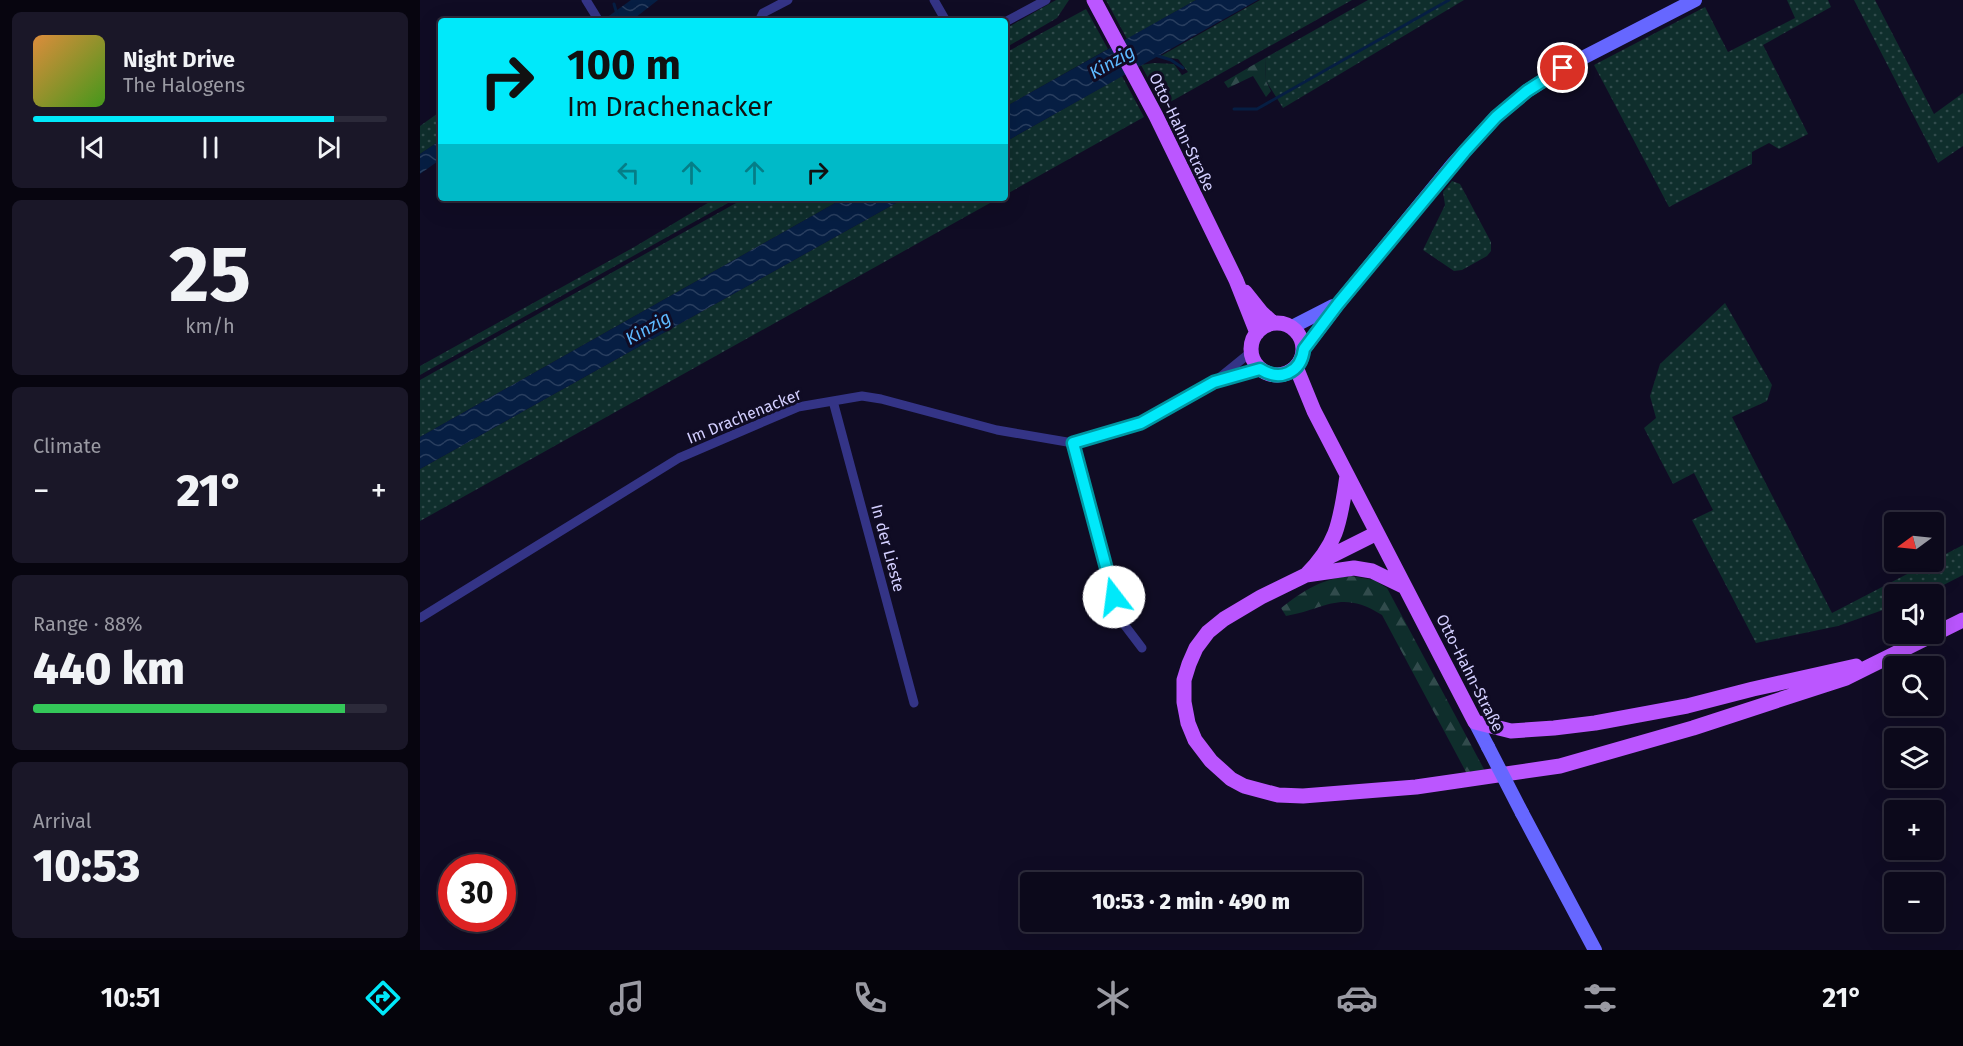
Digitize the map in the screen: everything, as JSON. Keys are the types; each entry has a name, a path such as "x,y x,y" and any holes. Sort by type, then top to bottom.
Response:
{"main road":[{"name":"Otto-Hahn-Straße","path":"1094,0 1156,116 1236,280 1257,333"},
{"name":"Otto-Hahn-Straße","path":"1236,280 1261,312 1273,323"},
{"path":"1273,323 1292,327 1302,340 1304,349 1296,368 1281,375 1273,375 1260,369 1251,352 1257,333 1273,323"},
{"name":"Otto-Hahn-Straße","path":"1296,368 1314,411 1475,722"},
{"name":"Otto-Hahn-Straße","path":"1281,375 1314,411"},
{"path":"1320,562 1341,519 1347,476"},
{"path":"1377,533 1320,562 1306,575 1261,597 1224,619 1208,632 1196,648 1184,680 1184,702 1188,723 1205,753 1226,774 1244,786 1278,795 1344,794 1416,787 1560,766 1693,728 1846,678 1963,620"},
{"path":"1306,575 1354,568 1372,571 1406,587"},
{"path":"1475,722 1510,731 1595,723 1687,706 1763,686 1877,662"}],"street":[{"path":"586,0 597,18"},
{"path":"760,18 763,13 788,0"},
{"path":"934,0 944,18"},
{"path":"1008,20 1046,0"},
{"path":"1304,349 1453,164 1496,117 1527,91 1563,68 1695,0"},
{"path":"1292,327 1338,304"},
{"name":"Im Drachenacker","path":"420,618 679,458 798,407 862,396 997,430 1073,443 1141,423 1214,382 1251,352"},
{"name":"Im Drachenacker","path":"1214,382 1260,369"},
{"name":"In der Lieste","path":"833,401 914,703"},
{"path":"1073,443 1120,619 1142,648"},
{"name":"Otto-Hahn-Straße","path":"1475,722 1594,950"}],"green space":[{"path":"1056,0 1069,0 1057,18 1008,46 1008,27"},
{"path":"1106,0 1196,0 1127,39"},
{"path":"1260,0 1352,0 1163,106 1141,65 1174,64 1182,75 1188,72 1178,59 1159,57"},
{"path":"1368,0 1464,0 1283,108 1266,81 1265,58"},
{"path":"1787,0 1828,0 1831,7 1763,45 1808,134 1779,149 1769,143 1752,152 1752,164 1669,207 1594,65 1705,7 1728,52 1795,18"},
{"path":"1854,0 1875,0 1934,114 1963,93 1963,146 1938,163"},
{"path":"1086,9 1108,49 1008,105 1008,51"},
{"path":"1265,58 1266,81 1271,91 1266,97 1253,76 1228,88 1224,82"},
{"path":"1122,76 1144,117 1008,193 1008,140"},
{"path":"438,113 438,142 420,154 420,126"},
{"path":"1452,181 1460,184 1491,242 1491,251 1487,256 1462,270 1454,271 1423,250 1445,205 1443,192"},
{"path":"711,201 732,201 420,375 420,366 636,246"},
{"path":"740,201 839,201 420,437 420,380"},
{"path":"900,201 994,201 420,521 420,469"},
{"path":"1725,303 1772,385 1767,401 1732,417 1832,613 1884,586 1884,610 1838,626 1756,643 1692,520 1713,510 1694,473 1673,484 1644,428 1656,418 1650,396 1660,364"},
{"path":"1963,545 1963,575 1944,585 1888,584 1911,572 1944,572 1944,555"},
{"path":"1351,576 1374,580 1387,588 1485,771 1466,772 1382,615 1367,607 1344,602 1286,616 1281,608 1313,586 1340,577"}],"water":[{"path":"631,0 658,0 635,18 606,18"},
{"name":"Kinzig","path":"1196,0 1258,0 1008,140 1008,105"},
{"path":"438,142 438,161 420,174 420,154"},
{"name":"Kinzig","path":"839,201 900,201 420,469 420,437"}],"waterway":[{"path":"1234,109 1257,109 1449,0"},
{"path":"614,4 618,18"},
{"path":"1155,55 1171,60 1183,68"}],"route":[{"path":"1114,597 1073,443 1141,423 1214,382 1260,369 1266,373 1281,375 1296,368 1304,349 1338,304 1453,164 1496,117 1527,91 1563,68"}]}
